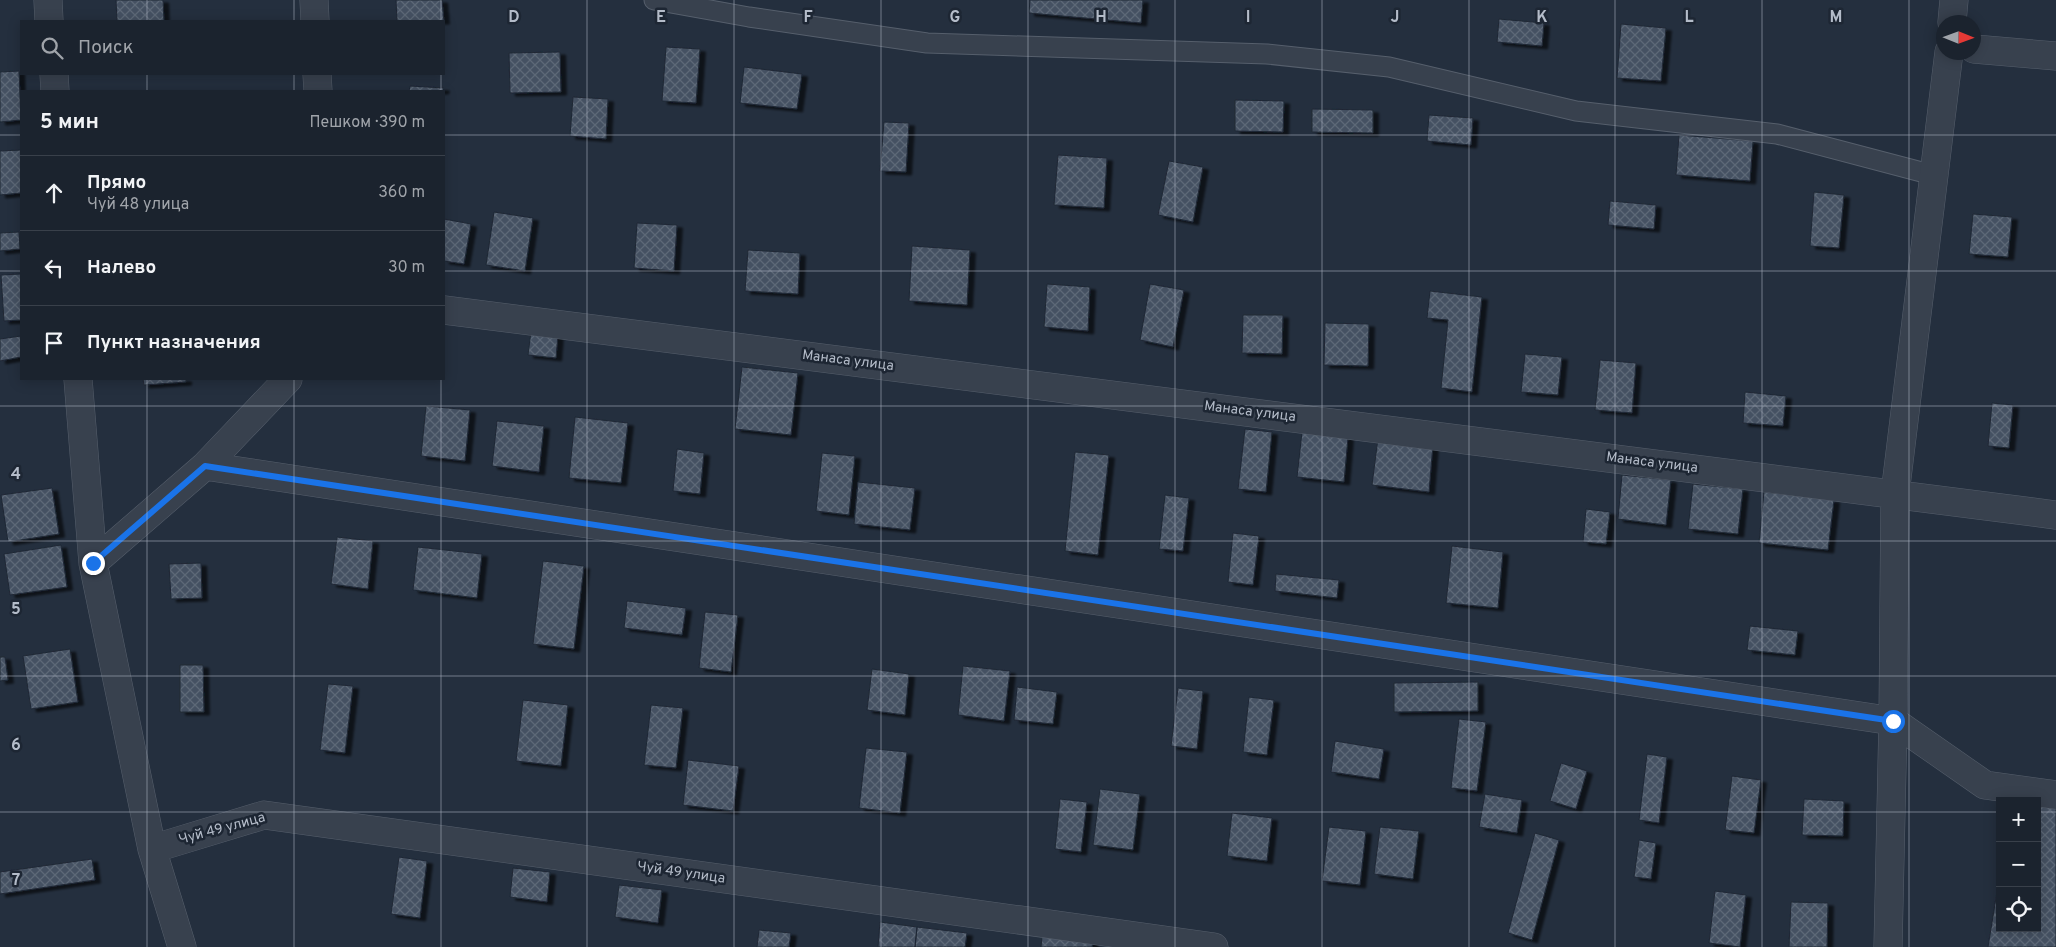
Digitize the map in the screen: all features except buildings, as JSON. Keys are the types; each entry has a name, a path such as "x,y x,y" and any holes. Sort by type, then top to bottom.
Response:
{"street":[{"path":"48,0 49,20"},
{"path":"314,0 315,20"},
{"path":"1953,15 1954,0"},
{"path":"1981,50 2056,56"},
{"path":"1888,947 1893,721 1895,494 1947,60"},
{"path":"54,75 55,90"},
{"path":"317,75 318,90"},
{"name":"Манаса улица","path":"445,310 2056,515"},
{"path":"78,380 93,563 152,849 182,947"},
{"path":"93,563 205,466 287,380"},
{"path":"205,466 1893,721 1985,785 2056,795"},
{"name":"Чуй 49 улица","path":"152,849 264,815 1214,947"}],"lane":[{"path":"654,0 749,17 927,43 1267,54 1389,66 1576,111 1777,134 1933,175"}],"route":[{"path":"93,563 205,466 1893,721"}]}
